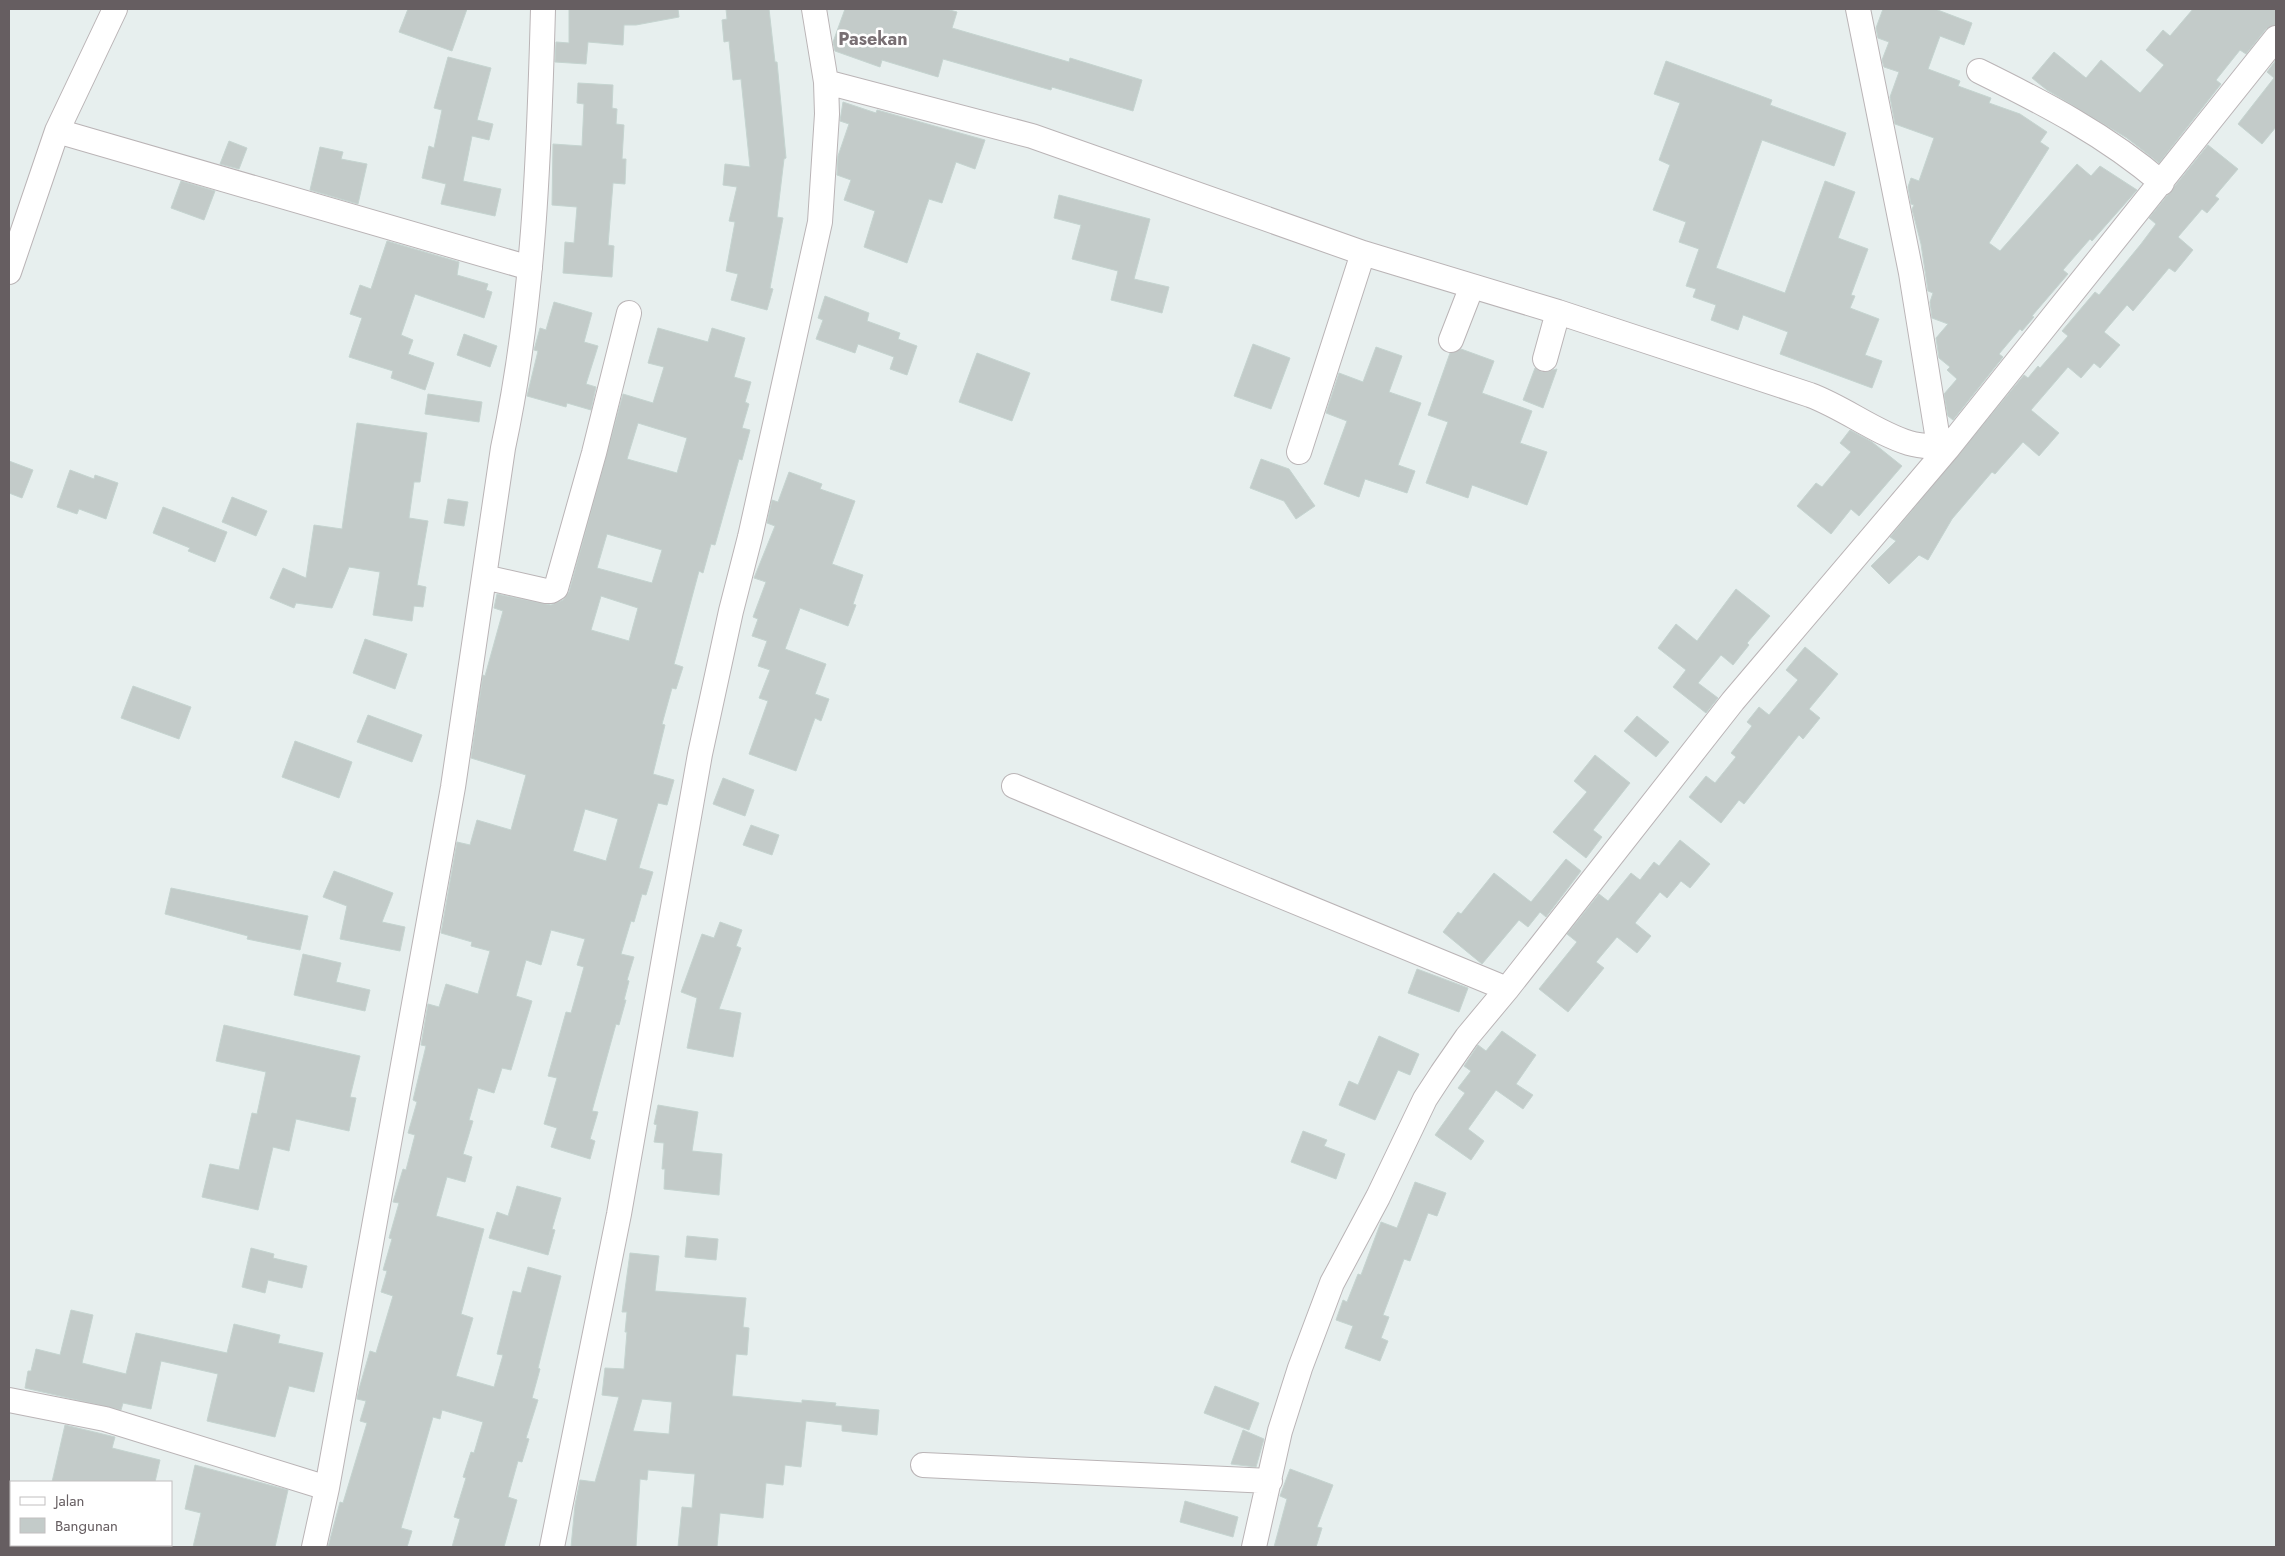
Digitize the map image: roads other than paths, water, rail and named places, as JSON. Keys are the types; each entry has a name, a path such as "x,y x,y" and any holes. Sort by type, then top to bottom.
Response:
{"street":[{"path":"9,272 57,130 115,9"},
{"path":"314,1547 327,1488 453,787 503,448 512,408 530,268 540,142 543,9"},
{"path":"552,1547 619,1214 700,754 820,222 827,114 826,82 814,9"},
{"path":"1858,9 1944,447"},
{"path":"1254,1547 1280,1431 1300,1368 1332,1284 1378,1197 1425,1099 1467,1037 1507,989 1733,701 2162,183 2276,38"},
{"path":"1978,71 2068,116 2116,146 2162,183"},
{"path":"826,82 1032,136 1363,253 1558,312 1820,399 1873,428 1909,443 1944,447"},
{"path":"57,130 530,268"},
{"path":"1299,452 1363,253"},
{"path":"1451,340 1472,286"},
{"path":"1545,359 1558,312"},
{"path":"484,577 546,591 556,588 594,453 629,313"},
{"path":"1014,786 1507,989"},
{"path":"9,1400 105,1419 327,1488"},
{"path":"923,1465 1270,1481"}],"district":[{"name":"Pasekan","path":"873,39"}]}
